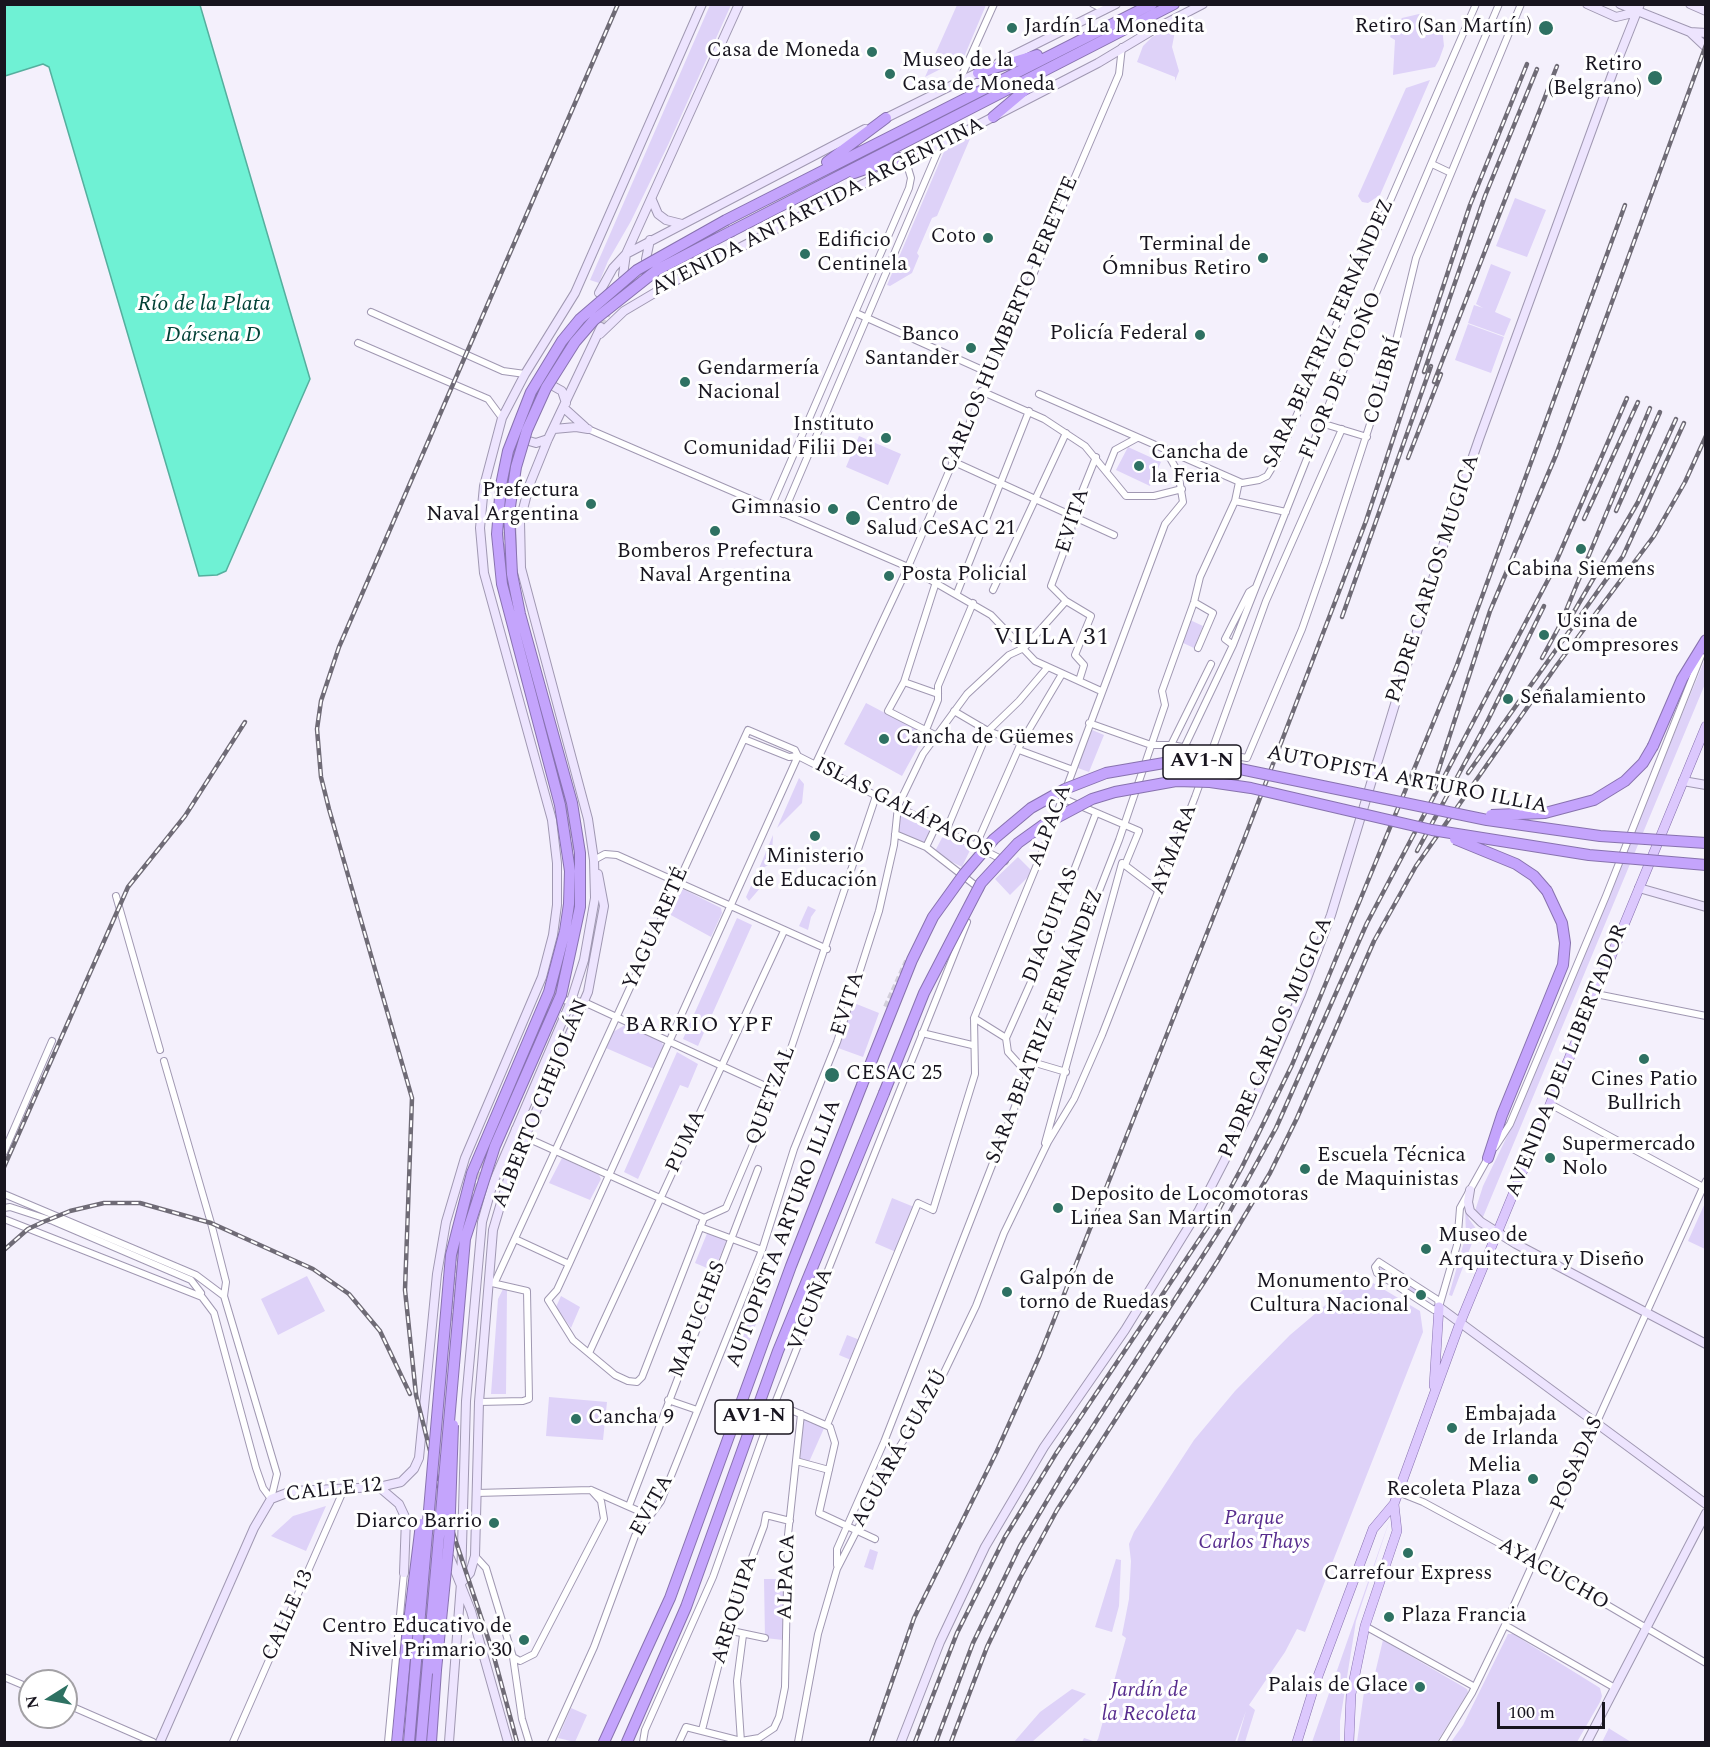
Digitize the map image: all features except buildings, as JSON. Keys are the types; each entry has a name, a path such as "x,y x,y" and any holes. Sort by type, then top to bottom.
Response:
{"highway":[{"path":"409,1743 449,1277 462,1203 484,1141 549,992 566,931 569,904 568,854 560,805 508,611 499,562 498,519 508,451 535,385 562,341 580,319 637,270 726,220 1152,4"},
{"path":"420,1743 465,1239 473,1207 495,1146 561,994 580,907 580,853 572,803 520,614 512,574 509,513 516,467 527,430 546,388 575,342 594,320 657,270 1174,4"},
{"path":"978,73 1005,66 1083,38"},
{"path":"993,117 1035,81 1086,50"},
{"path":"774,196 858,141 886,118"},
{"path":"817,186 891,160 921,154"},
{"path":"1435,810 1521,816 1585,804 1625,781 1643,763 1653,746 1682,679 1706,642"},
{"name":"AUTOPISTA ARTURO ILLIA","path":"604,1743 670,1598 791,1266 901,985 933,917 981,852 1016,820 1065,789 1106,773 1164,763 1230,765 1510,824 1600,836 1706,843"},
{"name":"AUTOPISTA ARTURO ILLIA","path":"627,1743 686,1607 778,1351 924,993 966,908 981,883 999,862 1043,825 1092,799 1138,786 1176,781 1210,782 1251,788 1432,830 1589,855 1706,865"},
{"path":"1432,830 1505,857 1526,870 1547,891 1558,912 1565,943 1563,965 1488,1158"},
{"path":"431,1743 452,1499 452,1371"},
{"path":"397,1743 406,1638 420,1532 434,1459"}],"main road":[{"path":"501,418 578,287 702,4"},
{"path":"623,275 626,254 739,4"},
{"path":"599,293 613,268 626,254 650,240 886,118 1116,4"},
{"name":"AVENIDA ANTÁRTIDA ARGENTINA","path":"597,336 624,311 673,282 993,117 1203,4"},
{"path":"1587,4 1616,17 1637,7"},
{"path":"1620,4 1637,7 1690,32 1706,47"},
{"path":"1690,4 1706,11"},
{"name":"PADRE CARLOS MUGICA","path":"901,1743 940,1642 985,1547 1044,1447 1125,1330 1199,1210 1248,1113 1296,1005 1331,915 1450,523 1637,7"},
{"path":"1690,32 1706,33"},
{"path":"652,200 658,214 666,220 683,224"},
{"path":"645,259 650,240"},
{"path":"661,280 673,282"},
{"path":"449,1743 461,1583 466,1401 479,1244 487,1201 566,1000 592,922 594,860 585,802 524,581 519,555 522,508 548,439 601,327"},
{"path":"554,386 562,391 565,405 588,429"},
{"name":"CALLE 12","path":"271,1499 292,1491 379,1487 400,1482 414,1470 419,1458 437,1274 446,1222 465,1158 536,994 548,958 557,905 557,863 552,820 482,558 484,486 501,418"},
{"path":"554,429 576,427 588,429"},
{"path":"530,441 536,443 548,439"},
{"name":"AVENIDA DEL LIBERTADOR","path":"1349,1743 1351,1694 1365,1626 1397,1531 1394,1504 1398,1492 1460,1323 1706,726"},
{"path":"1683,781 1706,784"},
{"name":"ALBERTO CHEJOLÁN","path":"475,1556 479,1402 492,1283 496,1214 525,1137 584,1002 595,962 604,906 594,860"},
{"path":"1639,888 1706,907"},
{"path":"1470,1190 1468,1202 1472,1215 1497,1232 1706,1344"},
{"path":"464,1307 470,1310 472,1319"},
{"path":"1439,1307 1706,1504"},
{"path":"1433,1394 1439,1307"},
{"path":"466,1401 477,1443"},
{"path":"379,1487 399,1504 406,1519 404,1573"},
{"path":"160,1743 254,1528 271,1499"},
{"path":"1297,1743 1315,1684 1373,1529 1394,1504"},
{"path":"1587,1743 1706,1513"},
{"path":"461,1583 470,1573 475,1556"},
{"path":"450,1558 461,1583 482,1647 508,1743"},
{"path":"404,1573 410,1560"},
{"path":"445,1627 455,1622 459,1615"}],"street":[{"path":"959,82 994,4"},
{"path":"1093,4 1105,10"},
{"name":"SARA BEATRIZ FERNÁNDEZ","path":"837,1569 837,1549 884,1442 1124,824 1165,705 1162,691 1194,602 1200,577 1235,501 1240,483 1259,480 1267,476 1278,458 1476,4"},
{"name":"FLOR DE OTOÑO","path":"1184,747 1233,645 1321,423 1499,4"},
{"name":"COLIBRÍ","path":"1210,754 1247,758 1302,629 1367,437 1395,343 1416,258 1521,4"},
{"name":"CARLOS HUMBERTO PERETTE","path":"816,763 908,567 989,372 1119,74 1122,47"},
{"path":"783,514 941,144"},
{"path":"770,509 909,188 911,178 904,163"},
{"path":"1432,164 1451,173"},
{"path":"370,312 503,371 525,374"},
{"path":"856,313 989,372"},
{"path":"358,344 488,399 501,418"},
{"path":"981,391 1029,411 1066,433 1096,457 1107,470 1114,484 1126,496 1154,496 1182,489 1178,472 1166,451"},
{"path":"1039,394 1240,483"},
{"path":"957,593 1029,411"},
{"path":"1321,423 1367,437"},
{"path":"588,429 908,567 957,593 991,615 1035,661 1101,691"},
{"name":"AYMARA","path":"1038,1166 1074,1099 1102,1035 1159,891 1266,601 1342,429"},
{"path":"993,590 1066,433"},
{"path":"1107,470 1115,450 1137,438"},
{"name":"EVITA","path":"551,1743 594,1647 635,1536 661,1502 762,1250 794,1149 853,996 879,911 896,834 898,806 923,754 967,694 1009,655 1024,648 1066,601 1051,586 1071,532 1073,514 1096,457"},
{"path":"952,461 1073,514 1114,536"},
{"name":"ALPACA","path":"828,1425 918,1203 933,1210 975,1074 972,1045 974,1018 1073,770 1167,520 1183,502 1182,489"},
{"path":"1235,501 1286,512"},
{"path":"936,582 904,682 888,711 937,736"},
{"path":"1066,601 1091,616 1075,655 1084,665 1079,681"},
{"path":"1194,602 1213,613 1198,648"},
{"path":"926,730 938,694 938,686 973,603"},
{"name":"AVENIDA DEL LIBERTADOR","path":"1439,1307 1457,1245 1460,1211 1488,1158 1510,1124 1606,896 1706,642"},
{"path":"1171,745 1211,664"},
{"path":"946,831 988,731 1019,701 1047,668"},
{"path":"976,845 1020,747 1062,674"},
{"path":"904,682 938,694"},
{"path":"954,711 1020,747 1073,770"},
{"path":"1089,723 1151,745 1171,745 1210,754"},
{"name":"ISLAS GALÁPAGOS","path":"798,756 795,750 748,730 744,740 789,757 798,756 816,763 1007,862"},
{"name":"YAGUARETÉ","path":"492,1283 515,1239 744,740"},
{"path":"515,1129 525,1137 556,1150 609,1174 662,1197 704,1218 642,1377 637,1382 628,1381 608,1370 570,1336 548,1300 556,1290 569,1264 609,1174 731,907 798,756"},
{"name":"QUETZAL","path":"704,1218 726,1208 776,1090 827,949 849,872 876,796"},
{"path":"1038,1166 1123,864 1138,831 1062,798"},
{"name":"DIAGUITAS","path":"1006,1038 1031,982 1096,813"},
{"path":"896,834 926,847 936,826"},
{"name":"VICUÑA","path":"642,1741 713,1576 775,1403 963,929 982,891 926,847"},
{"path":"594,860 605,854 617,855 827,949"},
{"path":"1123,864 1159,891"},
{"path":"116,896 160,1050"},
{"name":"PUMA","path":"589,1353 784,931"},
{"path":"1596,994 1706,1016"},
{"path":"566,1000 584,1002 617,1016 776,1090"},
{"path":"974,1018 1006,1038 1008,1052 1027,1073"},
{"path":"922,1033 972,1045"},
{"path":"4,1152 52,1041"},
{"path":"164,1061 211,1223 226,1282 224,1296 277,1474 271,1499"},
{"path":"1032,1062 1066,1072"},
{"path":"1550,1104 1705,1185"},
{"name":"AGUARÁ GUAZÚ","path":"798,1743 818,1634 837,1569 900,1446 940,1381 976,1306 1004,1233 1038,1166"},
{"name":"MAPUCHES","path":"629,1506 758,1169"},
{"name":"POSADAS","path":"1442,1743 1475,1688 1505,1625 1705,1185"},
{"path":"4,1194 196,1275 224,1296"},
{"path":"4,1208 9,1207 53,1221 191,1280 214,1313 256,1468 263,1488 271,1499"},
{"path":"4,1219 196,1293 210,1306"},
{"path":"700,1227 762,1250"},
{"path":"515,1239 569,1264"},
{"path":"1379,1262 1385,1264 1437,1300 1439,1307 1434,1310 1376,1272 1375,1266 1379,1262"},
{"path":"479,1402 529,1399 527,1291 492,1283"},
{"path":"669,1400 696,1410"},
{"path":"775,1403 828,1425 835,1443 819,1514 875,1539"},
{"name":"ALPACA","path":"741,1742 767,1735 779,1717 785,1687 786,1576 801,1414"},
{"path":"796,1461 829,1470"},
{"name":"CALLE 13","path":"233,1743 344,1489"},
{"path":"513,1657 524,1661 534,1654 604,1519 601,1501 591,1490"},
{"path":"476,1493 591,1490 650,1516"},
{"name":"AYACUCHO","path":"1398,1492 1423,1502 1534,1562 1706,1663"},
{"name":"AREQUIPA","path":"702,1730 727,1630 766,1515 790,1521"},
{"path":"475,1556 486,1568 513,1657 522,1719 529,1743"},
{"path":"388,1743 404,1573"},
{"path":"1505,1625 1615,1688"},
{"path":"1365,1626 1475,1688"},
{"path":"727,1630 765,1638"},
{"path":"679,1743 686,1727 741,1742 737,1681 743,1635"},
{"path":"4,1677 18,1683"},
{"path":"78,1709 153,1743"}],"green space":[{"path":"710,5 731,5 631,221 608,261 599,283 590,280"},
{"path":"957,5 986,5 964,57 925,77"},
{"path":"1419,14 1436,20 1442,27 1444,46 1439,60 1435,67 1393,75 1395,40 1390,37 1393,29 1402,18"},
{"path":"1176,26 1172,47 1179,71 1175,81 1175,77 1137,62 1143,46 1152,37"},
{"path":"1430,80 1380,195 1368,203 1362,202 1358,196 1406,88"},
{"path":"972,134 937,216 932,218 917,253 919,256 912,273 890,286 887,285 946,147"},
{"path":"1515,198 1546,210 1527,257 1496,246"},
{"path":"1491,264 1511,272 1495,312 1511,319 1504,336 1468,323 1474,305 1483,308 1476,304"},
{"path":"1468,324 1504,337 1491,373 1455,360"},
{"path":"859,436 901,454 888,485 846,467"},
{"name":"Cancha de la Feria","path":"1128,447 1161,462 1150,486 1116,470"},
{"path":"1190,620 1203,626 1194,648 1181,642"},
{"path":"1705,659 1705,684 1483,1217 1475,1211 1483,1186 1514,1122"},
{"name":"Cancha de Güemes","path":"866,703 925,734 902,776 844,744"},
{"path":"1090,729 1104,735 1089,772 1075,767"},
{"path":"799,778 804,784 802,803 777,828"},
{"path":"900,808 933,827 925,846 897,833"},
{"path":"944,834 971,848 962,867 934,853"},
{"path":"773,835 772,856 768,865 758,871"},
{"path":"1018,857 1033,872 1010,895 995,879"},
{"path":"757,873 761,887 749,901 746,897"},
{"path":"683,889 721,908 722,913 711,937 669,914 679,891"},
{"path":"808,906 816,910 811,917 808,930 799,926"},
{"path":"737,918 752,925 698,1046 683,1039"},
{"path":"854,1003 879,1013 863,1057 838,1048"},
{"path":"625,1025 661,1041 664,1047 654,1069 606,1048 613,1032"},
{"path":"677,1052 698,1064 688,1088 680,1085 638,1179 624,1172"},
{"path":"562,1158 599,1175 601,1179 590,1200 549,1183"},
{"path":"892,1198 914,1207 896,1252 875,1243"},
{"path":"1705,1203 1706,1249 1688,1241"},
{"path":"1465,1207 1469,1219 1477,1230 1452,1296 1449,1295 1466,1235"},
{"path":"708,1231 727,1239 714,1271 695,1263"},
{"path":"1382,1266 1423,1294 1421,1298 1379,1270"},
{"path":"307,1276 325,1311 278,1335 261,1299"},
{"name":"Parque Carlos Thays","path":"1355,1280 1373,1283 1420,1311 1423,1332 1305,1632 1297,1629 1285,1652 1249,1705 1255,1710 1245,1742 1237,1742 1246,1711 1235,1742 1096,1742 1126,1638 1122,1635 1129,1599 1131,1561 1129,1544 1134,1532 1194,1440 1235,1391 1290,1335"},
{"path":"503,1289 507,1290 506,1394 491,1394 498,1299"},
{"path":"561,1296 580,1307 571,1328 556,1307"},
{"path":"747,1317 757,1321 748,1345 737,1341"},
{"path":"847,1335 860,1340 851,1360 839,1355"},
{"name":"Cancha 9","path":"549,1397 607,1402 603,1440 546,1436"},
{"path":"802,1418 825,1426 809,1462 798,1460"},
{"path":"326,1506 306,1551 271,1536 293,1516"},
{"path":"1391,1516 1356,1621 1340,1721 1340,1742 1312,1742"},
{"path":"870,1549 878,1552 873,1570 864,1567"},
{"path":"1116,1559 1121,1560 1119,1606 1112,1632 1095,1627"},
{"path":"764,1579 783,1579 783,1640 765,1638"},
{"path":"1508,1634 1513,1634 1600,1688 1602,1696 1600,1702 1577,1742 1451,1742 1463,1725"},
{"path":"1383,1640 1467,1689 1468,1692 1437,1742 1357,1742 1364,1692 1365,1689 1371,1690"},
{"path":"1072,1689 1086,1694 1032,1742 1014,1742 1040,1712"},
{"path":"571,1708 587,1715 575,1742 558,1738"},
{"path":"1610,1729 1631,1742 1602,1742"},
{"path":"1084,1738 1096,1742 1082,1742"}],"water":[{"name":"Río de la Plata","path":"5,4 200,5 310,379 226,571 217,575 199,576 49,67 43,64 5,76"}],"tunnel":[{"path":"650,271 661,280"},
{"path":"601,327 618,286"},
{"path":"558,356 592,312"},
{"path":"514,611 505,557 505,512 507,486 520,432"},
{"path":"532,679 566,806 576,871"},
{"path":"886,1007 907,961"},
{"path":"507,1105 561,972"},
{"path":"469,1202 492,1141"},
{"path":"451,1321 461,1238"},
{"path":"415,1742 418,1698"}],"railway":[{"path":"517,1742 493,1653 444,1506 416,1395 405,1290 412,1098 329,809 321,777 317,729 321,701 339,647 618,4"},
{"path":"1434,784 1490,611 1556,455 1706,45"},
{"path":"871,1742 914,1618 996,1453 1040,1355 1245,837 1366,521 1470,205 1527,64"},
{"path":"1434,382 1557,66"},
{"path":"1424,372 1485,196 1537,69"},
{"path":"915,1742 957,1633 1005,1537 1057,1452 1217,1213 1292,1065 1457,665 1625,205"},
{"path":"1342,617 1431,366"},
{"path":"1408,458 1441,374"},
{"path":"936,1742 973,1643 1020,1546 1070,1462 1222,1226 1276,1128 1367,923 1549,578 1627,398"},
{"path":"1584,519 1638,402"},
{"path":"1542,658 1560,625 1650,408"},
{"path":"1616,511 1660,412"},
{"path":"1568,622 1638,502 1676,419"},
{"path":"1468,773 1623,556 1684,423"},
{"path":"951,1742 987,1647 1020,1578 1057,1510 1217,1262 1270,1173 1297,1118 1374,941 1416,866 1557,665 1654,536 1685,482 1706,436"},
{"path":"1417,851 1486,724 1544,606"},
{"path":"4,1167 128,887 185,816 245,722"},
{"path":"4,1250 28,1229 70,1211 104,1203 140,1203 211,1223 313,1269 349,1294 380,1331 410,1394"}],"place":[{"name":"Jardín La Monedita","path":"1012,28"},
{"name":"Retiro (San Martín)","path":"1546,28"},
{"name":"Casa de Moneda","path":"872,52"},
{"name":"Museo de la Casa de Moneda","path":"890,74"},
{"name":"Retiro (Belgrano)","path":"1655,78"},
{"name":"Coto","path":"988,238"},
{"name":"Edificio Centinela","path":"805,254"},
{"name":"Terminal de Ómnibus Retiro","path":"1263,258"},
{"name":"Policía Federal","path":"1200,335"},
{"name":"Banco Santander","path":"971,348"},
{"name":"Gendarmería Nacional","path":"685,382"},
{"name":"Instituto Comunidad Filii Dei","path":"886,438"},
{"name":"Cancha de la Feria","path":"1139,466"},
{"name":"Prefectura Naval Argentina","path":"591,504"},
{"name":"Gimnasio","path":"833,509"},
{"name":"Centro de Salud CeSAC 21","path":"853,518"},
{"name":"Bomberos Prefectura Naval Argentina","path":"715,531"},
{"name":"Cabina Siemens","path":"1581,549"},
{"name":"Posta Policial","path":"889,576"},
{"name":"Usina de Compresores","path":"1544,635"},
{"name":"Señalamiento","path":"1508,699"},
{"name":"Cancha de Güemes","path":"884,739"},
{"name":"Ministerio de Educación","path":"815,836"},
{"name":"Cines Patio Bullrich","path":"1644,1059"},
{"name":"CESAC 25","path":"832,1075"},
{"name":"Supermercado Nolo","path":"1550,1158"},
{"name":"Escuela Técnica de Maquinistas","path":"1305,1169"},
{"name":"Deposito de Locomotoras Linea San Martin","path":"1058,1208"},
{"name":"Museo de Arquitectura y Diseño","path":"1426,1249"},
{"name":"Galpón de torno de Ruedas","path":"1007,1292"},
{"name":"Monumento Pro Cultura Nacional","path":"1421,1295"},
{"name":"Cancha 9","path":"576,1419"},
{"name":"Embajada de Irlanda","path":"1452,1428"},
{"name":"Melia Recoleta Plaza","path":"1533,1479"},
{"name":"Diarco Barrio","path":"494,1523"},
{"name":"Carrefour Express","path":"1408,1553"},
{"name":"Plaza Francia","path":"1389,1617"},
{"name":"Centro Educativo de Nivel Primario 30","path":"524,1640"},
{"name":"Palais de Glace","path":"1420,1687"}],"district":[{"name":"VILLA 31","path":"1052,639"},
{"name":"BARRIO YPF","path":"700,1027"}],"water label":[{"name":"Dársena D","path":"213,337"}],"park label":[{"name":"Jardín de la Recoleta","path":"1149,1704"}]}
